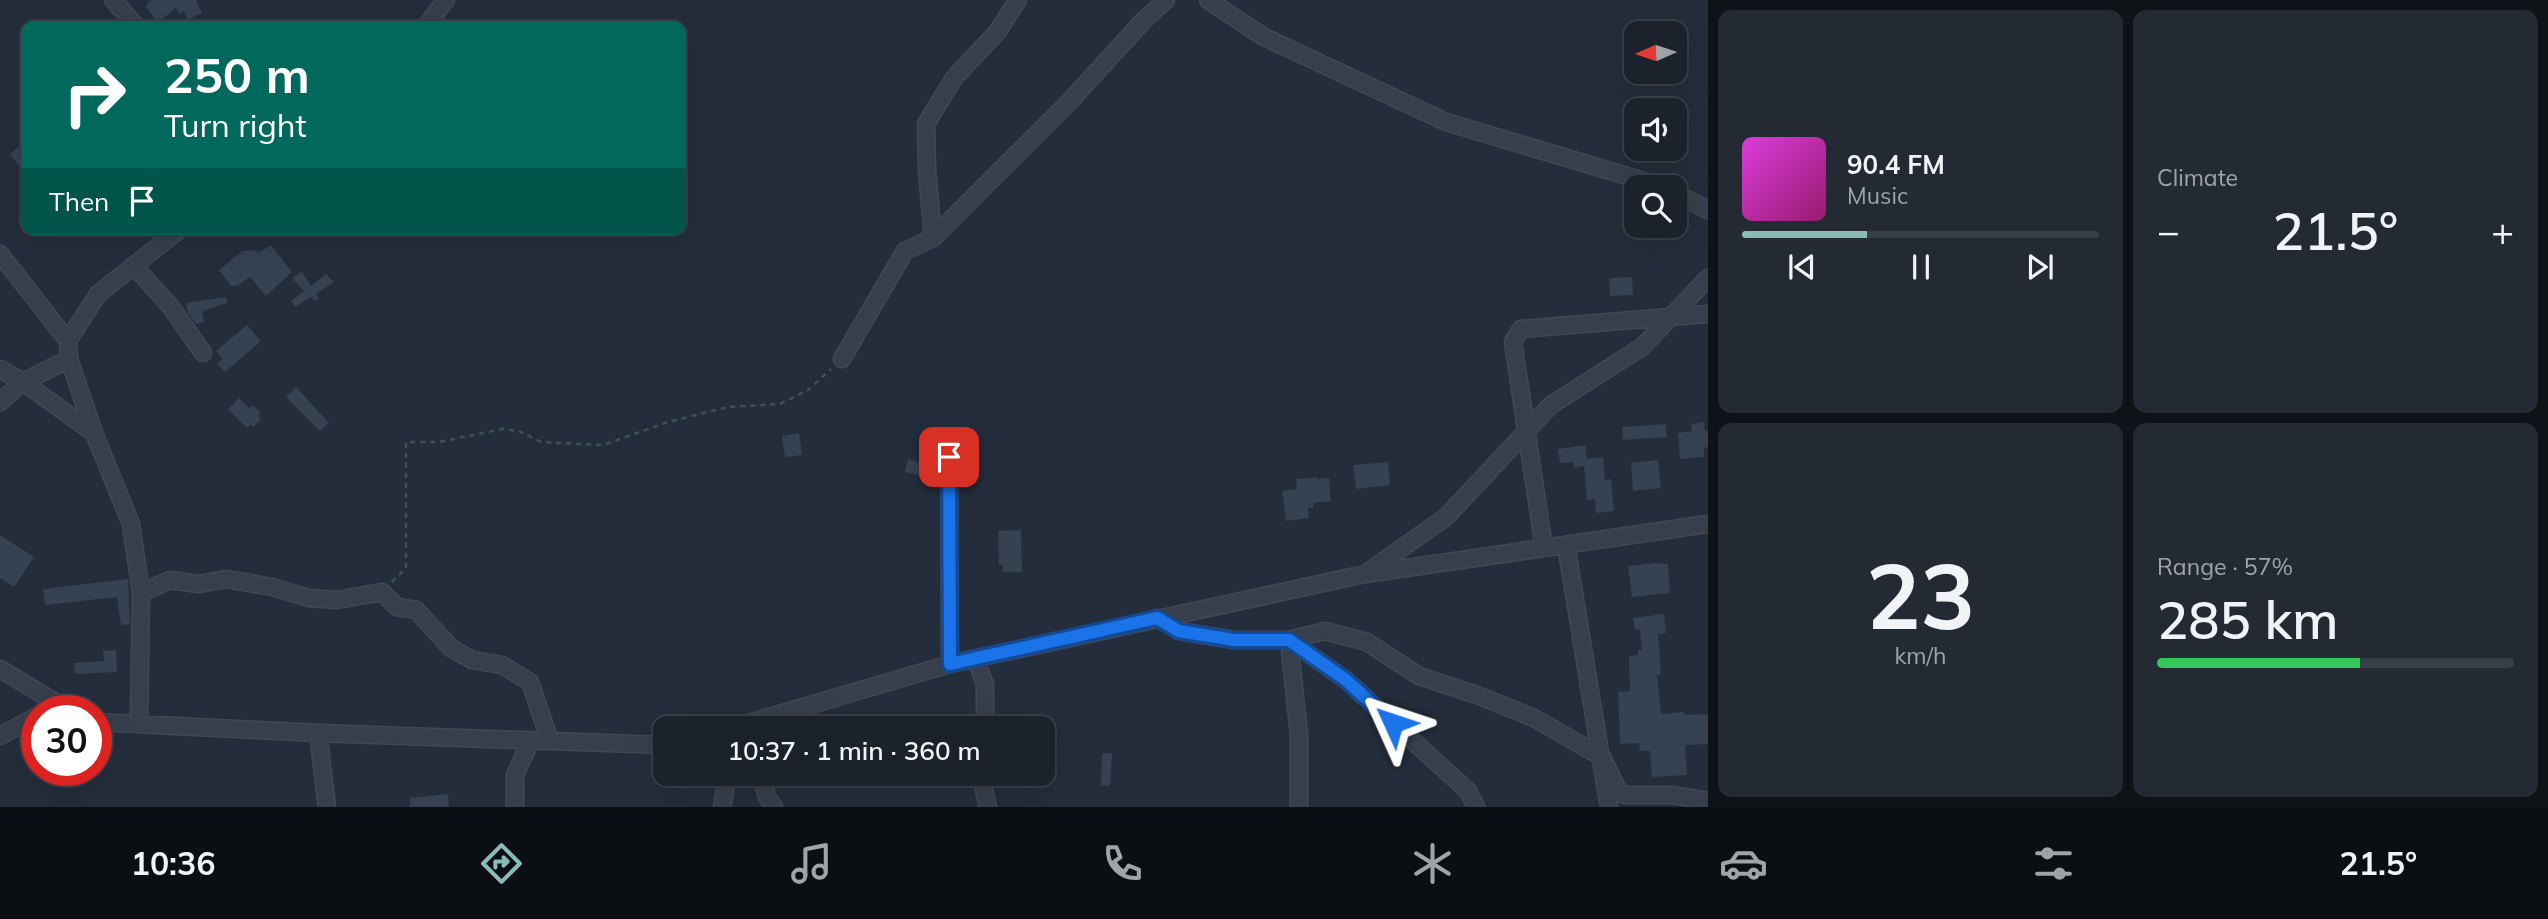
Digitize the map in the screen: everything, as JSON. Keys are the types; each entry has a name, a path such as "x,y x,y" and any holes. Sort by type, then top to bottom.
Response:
{"street":[{"path":"113,0 132,21"},
{"path":"430,21 446,0"},
{"path":"933,238 926,124 954,78 998,31 1018,0"},
{"path":"842,359 905,251 933,238 1166,0"},
{"path":"1208,0 1264,37 1446,122 1624,175"},
{"path":"1687,199 1708,210"},
{"path":"68,341 99,294 173,235"},
{"path":"0,254 68,341 69,359 94,433 131,524 141,593 139,724"},
{"path":"134,266 171,307 202,354"},
{"path":"1365,574 1446,517 1551,405 1642,347 1708,278"},
{"path":"1544,548 1513,342 1521,329 1708,314"},
{"path":"0,402 23,382 69,359"},
{"path":"0,369 23,382 94,433"},
{"path":"949,457 950,664"},
{"path":"776,716 950,664 1365,574 1708,524"},
{"path":"1566,545 1609,807"},
{"path":"141,593 170,580 199,584 226,579 272,587 309,598 337,600 382,592 397,607 416,610 451,648 471,660 502,665 530,682 551,741"},
{"path":"1157,618 1179,631 1234,640 1289,640 1325,631 1367,642 1419,676 1534,718 1602,757 1623,795 1673,795 1708,801"},
{"path":"1289,640 1299,735 1299,807"},
{"path":"1289,640 1346,680 1468,791 1476,807"},
{"path":"976,659 985,685 985,716"},
{"path":"0,669 38,695"},
{"path":"112,723 653,745"},
{"path":"0,736 21,725"},
{"path":"318,733 327,807"},
{"path":"515,807 515,775 531,740"},
{"path":"722,807 726,786"},
{"path":"765,786 774,807"},
{"path":"984,786 988,807"}],"path":[{"path":"382,592 406,568 406,442 439,442 502,429 519,431 541,442 603,444 668,422 728,407 780,404 808,390 842,359"}],"building":[{"path":"152,0 196,0 202,13 188,20 184,11 179,14 176,8 160,21 156,21 145,6"},
{"path":"21,145 21,168 10,154"},
{"path":"271,245 292,272 266,296 250,277 237,286 231,286 219,270 242,251 256,250 258,253"},
{"path":"302,272 311,286 326,274 334,282 316,294 319,298 315,301 311,297 295,307 291,301 304,291 292,278"},
{"path":"1632,277 1633,295 1610,296 1609,278"},
{"path":"226,297 227,303 202,311 204,322 196,324 188,313 186,303"},
{"path":"247,325 261,341 225,372 217,364 223,359 216,351"},
{"path":"296,387 329,423 320,431 286,397"},
{"path":"239,398 249,408 253,405 261,413 258,415 261,419 253,427 251,425 247,428 228,409"},
{"path":"1704,422 1705,431 1708,431 1708,447 1704,448 1704,457 1680,459 1678,433 1692,431 1691,424"},
{"path":"1666,424 1667,437 1623,440 1622,427"},
{"path":"799,433 802,455 785,457 782,436"},
{"path":"1585,445 1587,459 1603,457 1605,480 1611,479 1614,511 1596,513 1595,499 1587,500 1584,466 1574,468 1573,462 1560,463 1558,449"},
{"path":"921,457 935,460 931,478 905,472 908,459 919,462"},
{"path":"1658,460 1661,488 1633,491 1631,463"},
{"path":"1388,462 1390,485 1356,489 1353,465"},
{"path":"1329,478 1331,501 1313,503 1313,508 1308,508 1309,518 1286,521 1282,491 1297,489 1296,479"},
{"path":"1021,530 1022,572 1003,572 1003,565 999,565 998,531"},
{"path":"0,535 34,557 14,587 0,578"},
{"path":"1668,564 1670,593 1632,597 1628,566"},
{"path":"128,579 130,624 121,625 117,597 45,605 43,589"},
{"path":"1664,614 1666,633 1658,634 1661,675 1657,675 1661,714 1708,714 1708,744 1685,745 1687,775 1652,777 1650,751 1640,751 1639,743 1620,744 1618,692 1630,691 1629,656 1638,655 1638,650 1642,650 1640,629 1635,630 1633,618"},
{"path":"116,650 117,672 75,674 74,663 104,661 103,651"},
{"path":"1102,753 1112,753 1110,786 1101,785"},
{"path":"448,794 449,807 410,807 410,798"}],"route":[{"path":"949,457 950,664 1157,618 1179,631 1234,640 1289,640 1346,680 1393,723"}]}
